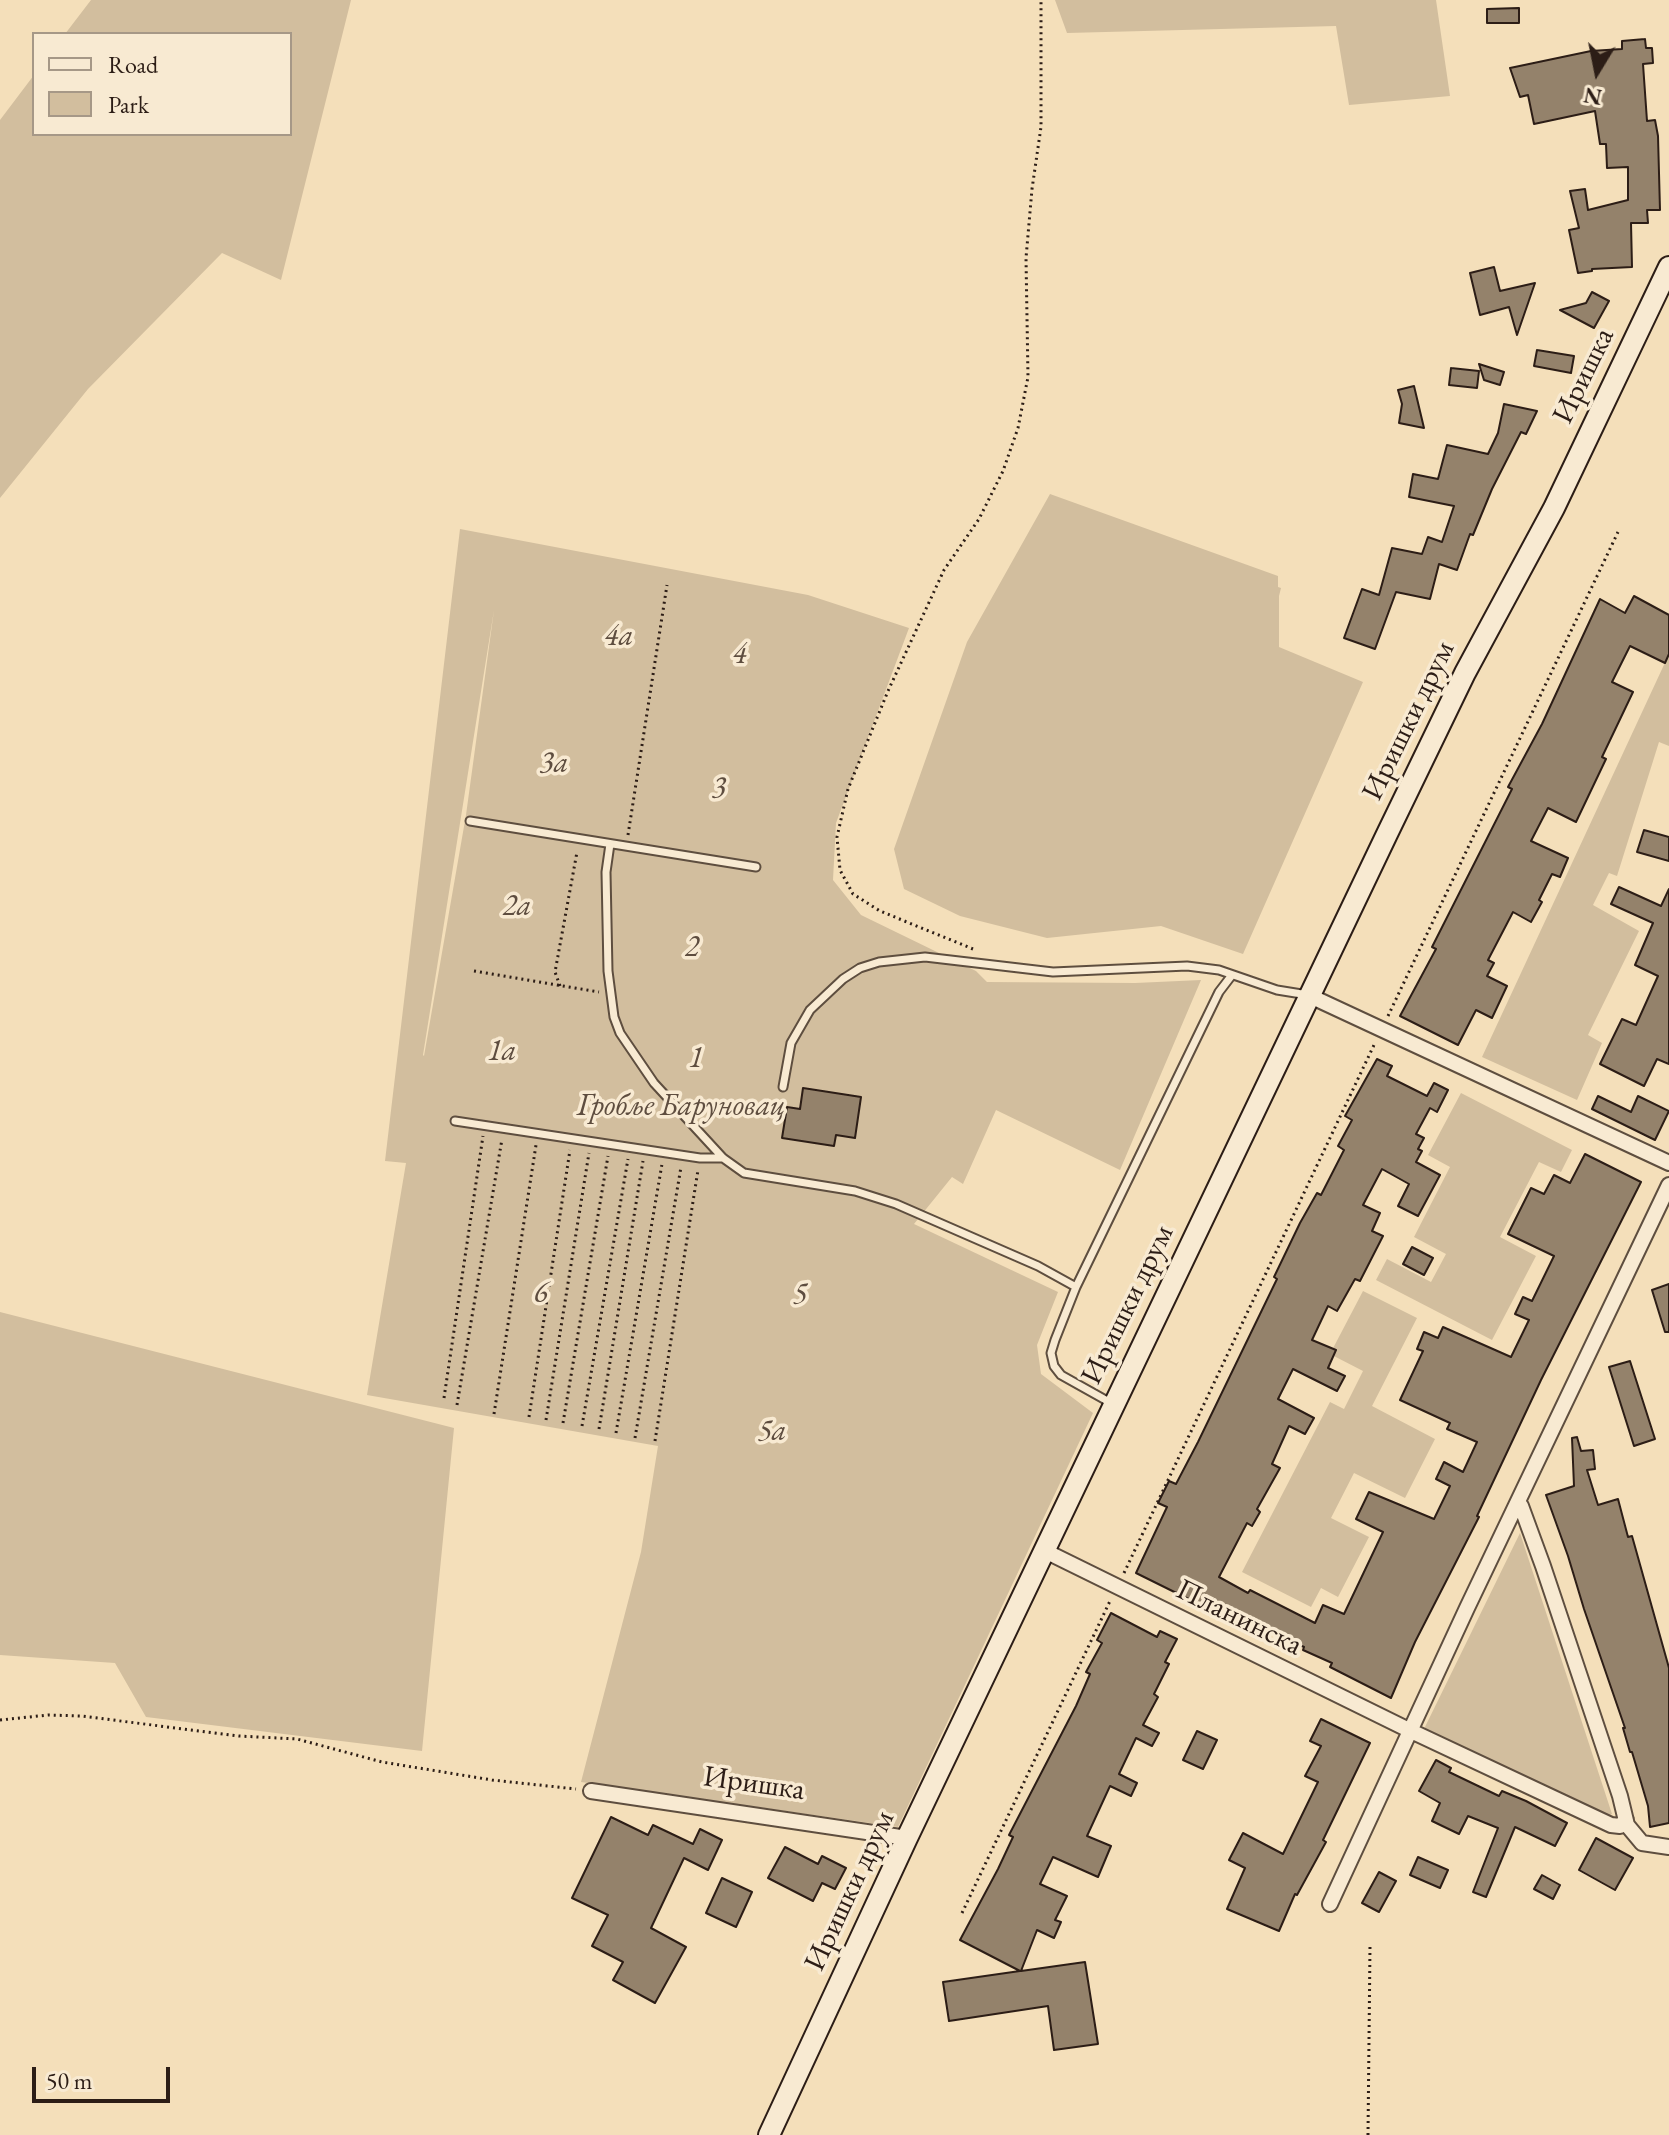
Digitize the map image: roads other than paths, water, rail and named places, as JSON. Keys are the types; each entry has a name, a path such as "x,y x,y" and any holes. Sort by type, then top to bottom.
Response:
{"street":[{"name":"Иришка","path":"1554,508 1669,270"},
{"name":"Иришки друм","path":"769,2135 1113,1404 1465,673 1554,508"},
{"path":"1310,996 1669,1163"},
{"path":"1330,1904 1669,1185"},
{"path":"1518,1503 1543,1566 1626,1820 1634,1836 1642,1843 1669,1847"},
{"name":"Планинска","path":"1045,1551 1411,1731 1611,1825 1620,1826 1626,1820"},
{"name":"Иришка","path":"591,1791 907,1838"}],"lane":[{"path":"470,821 756,867"},
{"path":"610,844 606,872 610,994 620,1033 636,1060 723,1158 744,1173 855,1191 896,1204 1038,1266 1076,1287"},
{"path":"783,1087 791,1043 825,994 852,974 879,962 925,957 1053,972 1187,966 1310,996"},
{"path":"1113,1404 1061,1375 1054,1366 1051,1353 1076,1287 1219,992 1232,975"},
{"path":"455,1121 700,1158 723,1158"}],"park label":[{"name":"4a","path":"619,637"},
{"name":"4","path":"740,655"},
{"name":"3a","path":"554,764"},
{"name":"3","path":"719,789"},
{"name":"2a","path":"517,907"},
{"name":"2","path":"692,948"},
{"name":"1a","path":"502,1052"},
{"name":"1","path":"696,1059"},
{"name":"Гробље Баруновац","path":"681,1107"},
{"name":"6","path":"541,1294"},
{"name":"5","path":"800,1295"},
{"name":"5a","path":"772,1432"}]}
